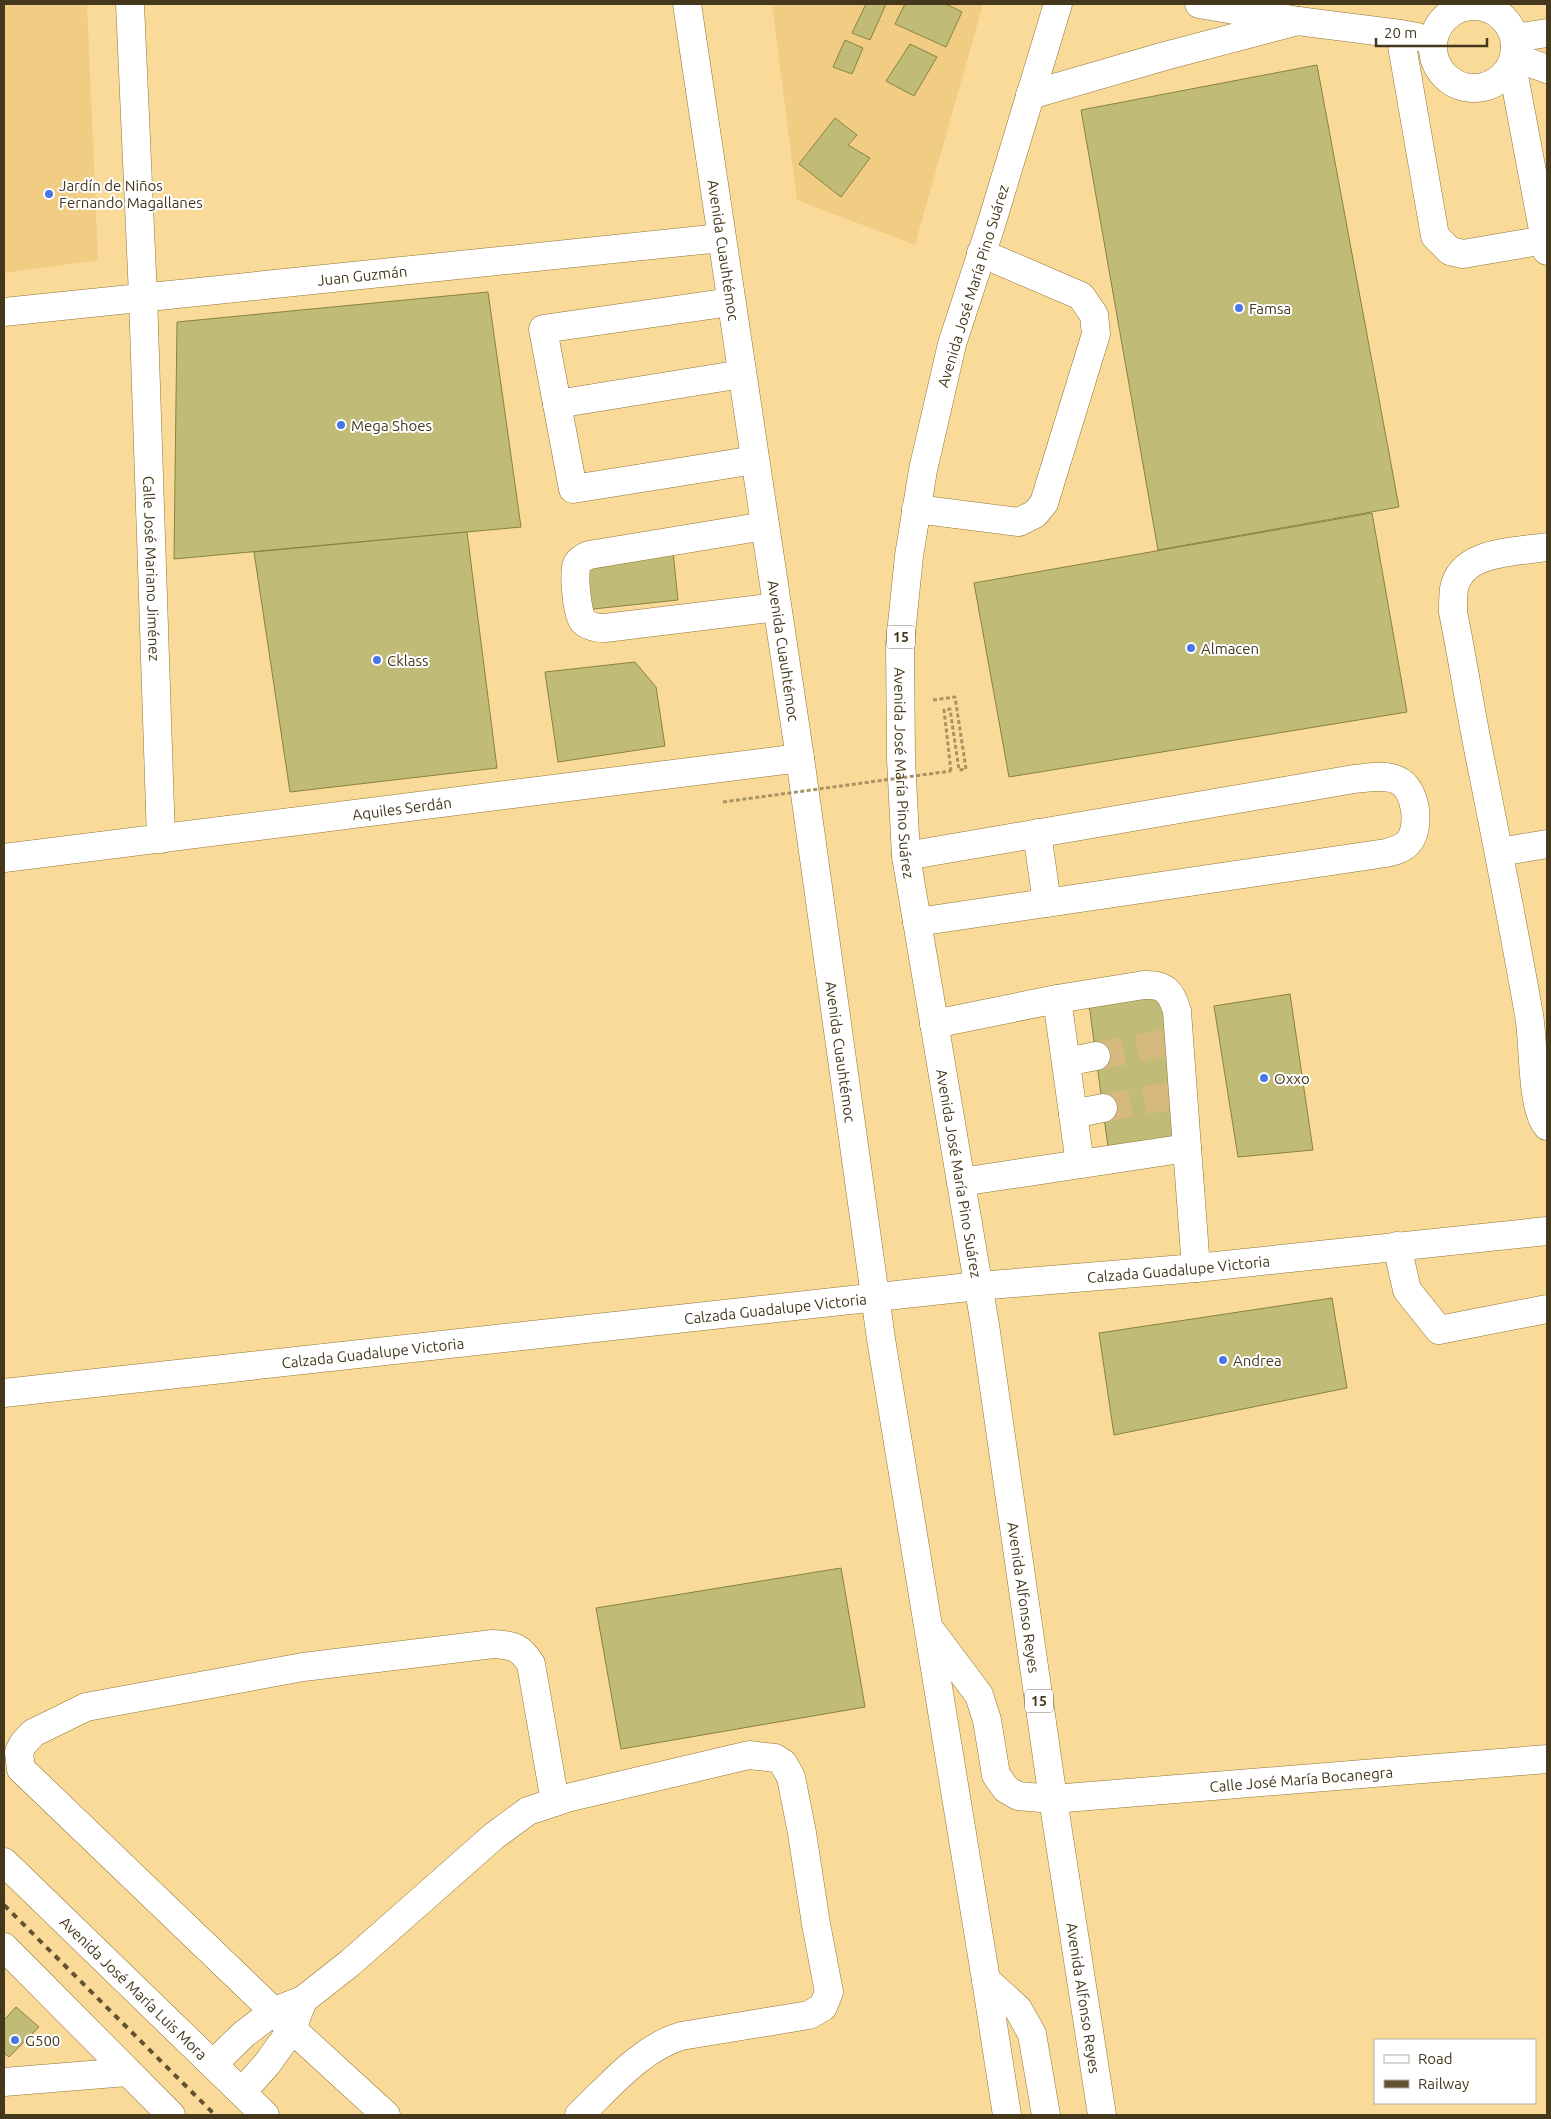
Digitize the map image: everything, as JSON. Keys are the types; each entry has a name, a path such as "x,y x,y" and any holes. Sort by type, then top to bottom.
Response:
{"main road":[{"name":"Calle José Mariano Jiménez","path":"130,4 161,840"},
{"name":"Avenida Cuauhtémoc","path":"687,4 778,607 876,1297"},
{"name":"Avenida José María Pino Suárez","path":"978,1286 906,856 900,759 900,644 916,509 952,344 1058,4"},
{"path":"1199,4 1298,21 1400,34 1433,41"},
{"path":"1400,34 1435,236 1450,251 1463,254 1546,245 1513,53 1509,25 1500,14 1487,7 1473,5 1458,8 1446,16 1437,27 1432,54 1441,72 1456,84 1468,88 1481,88 1494,84 1504,75 1513,53 1547,34"},
{"path":"1030,95 1165,56 1298,21"},
{"path":"1513,53 1547,69"},
{"name":"Juan Guzmán","path":"4,312 142,296 721,238"},
{"path":"916,509 1019,522 1035,514 1044,504 1096,334 1094,315 1081,296 981,253"},
{"path":"731,302 543,329 573,489 755,460"},
{"path":"557,404 742,374"},
{"path":"765,526 589,555 581,559 577,564 575,577 580,616 590,626 605,628 778,607"},
{"path":"1547,548 1491,556 1472,562 1462,572 1454,588 1453,612 1500,852 1532,1032 1537,1099 1542,1120 1547,1126"},
{"name":"Aquiles Serdán","path":"4,858 161,840 800,758"},
{"path":"906,856 1354,778 1373,777 1397,780 1404,784 1410,793 1415,813 1414,833 1408,843 1399,850 1386,853 917,922"},
{"path":"1037,833 1047,903"},
{"path":"1500,852 1547,844"},
{"path":"934,1024 1057,999 1156,985 1166,989 1173,998 1177,1012 1174,1042 1187,1148 1196,1268"},
{"path":"1057,999 1080,1164"},
{"path":"1066,1062 1096,1056"},
{"path":"1073,1114 1103,1108"},
{"path":"961,1182 1187,1148"},
{"name":"Calzada Guadalupe Victoria","path":"4,1394 978,1286 1196,1268 1547,1230"},
{"path":"1397,1246 1407,1290 1439,1330 1547,1309"},
{"name":"Avenida Alfonso Reyes","path":"978,1286 1102,2115"},
{"path":"876,1297 1007,2115"},
{"name":"Calle José María Bocanegra","path":"928,1627 979,1695 987,1720 996,1775 1006,1789 1018,1796 1054,1799 1547,1759"},
{"path":"386,2115 283,2020 22,1769 19,1752 23,1744 33,1733 86,1707 303,1667 494,1644 511,1645 520,1650 531,1664 555,1802"},
{"path":"242,2092 267,2064 283,2020 303,2000 350,1963 494,1836 528,1811 566,1798 749,1755 775,1758 784,1763 791,1777 829,1992 823,2007 809,2015 681,2036 666,2041 632,2065 579,2115"},
{"name":"Avenida José María Luis Mora","path":"4,1862 265,2115"},
{"path":"4,1947 171,2115"},
{"path":"986,1980 1018,2008 1032,2034 1046,2115"},
{"path":"213,2064 244,2034 283,2020"},
{"path":"4,2082 127,2072"}],"path":[{"path":"723,802 951,771 944,710 950,709 959,770 966,769 955,697"}],"shaded area":[{"path":"4,4 87,4 98,260 4,273"},
{"path":"772,4 983,4 915,245 797,200"}],"building":[{"path":"866,4 886,4 870,40 852,33"},
{"path":"905,4 946,4 962,12 946,47 895,24"},
{"path":"845,40 863,48 852,74 833,67"},
{"path":"910,44 937,57 914,96 886,81"},
{"name":"Famsa","path":"1317,65 1399,507 1158,550 1081,110"},
{"path":"835,118 857,135 848,145 870,158 841,197 799,164"},
{"name":"Mega Shoes","path":"488,292 521,527 174,559 177,322"},
{"name":"Almacen","path":"1372,513 1407,712 1009,777 974,583"},
{"name":"Cklass","path":"467,532 497,768 290,792 254,552"},
{"path":"673,552 678,600 584,610 580,563"},
{"path":"635,662 656,687 665,746 558,762 545,672"},
{"path":"1160,992 1183,1137 1108,1147 1089,1004"},
{"name":"Oxxo","path":"1290,994 1313,1150 1238,1157 1214,1006"},
{"name":"Andrea","path":"1332,1298 1347,1388 1114,1435 1099,1333"},
{"path":"841,1568 865,1707 621,1749 596,1608"},
{"name":"G500","path":"16,2007 39,2027 9,2057 4,2053 4,2020"}],"tunnel":[{"path":"1096,1056 1168,1043"},
{"path":"1103,1108 1176,1095"}],"railway":[{"path":"4,1905 215,2115"}],"place":[{"name":"Jardín de Niños Fernando Magallanes","path":"49,194"},
{"name":"Famsa","path":"1239,308"},
{"name":"Mega Shoes","path":"341,425"},
{"name":"Almacen","path":"1191,648"},
{"name":"Cklass","path":"377,660"},
{"name":"Oxxo","path":"1264,1078"},
{"name":"Andrea","path":"1223,1360"},
{"name":"G500","path":"15,2040"}]}
